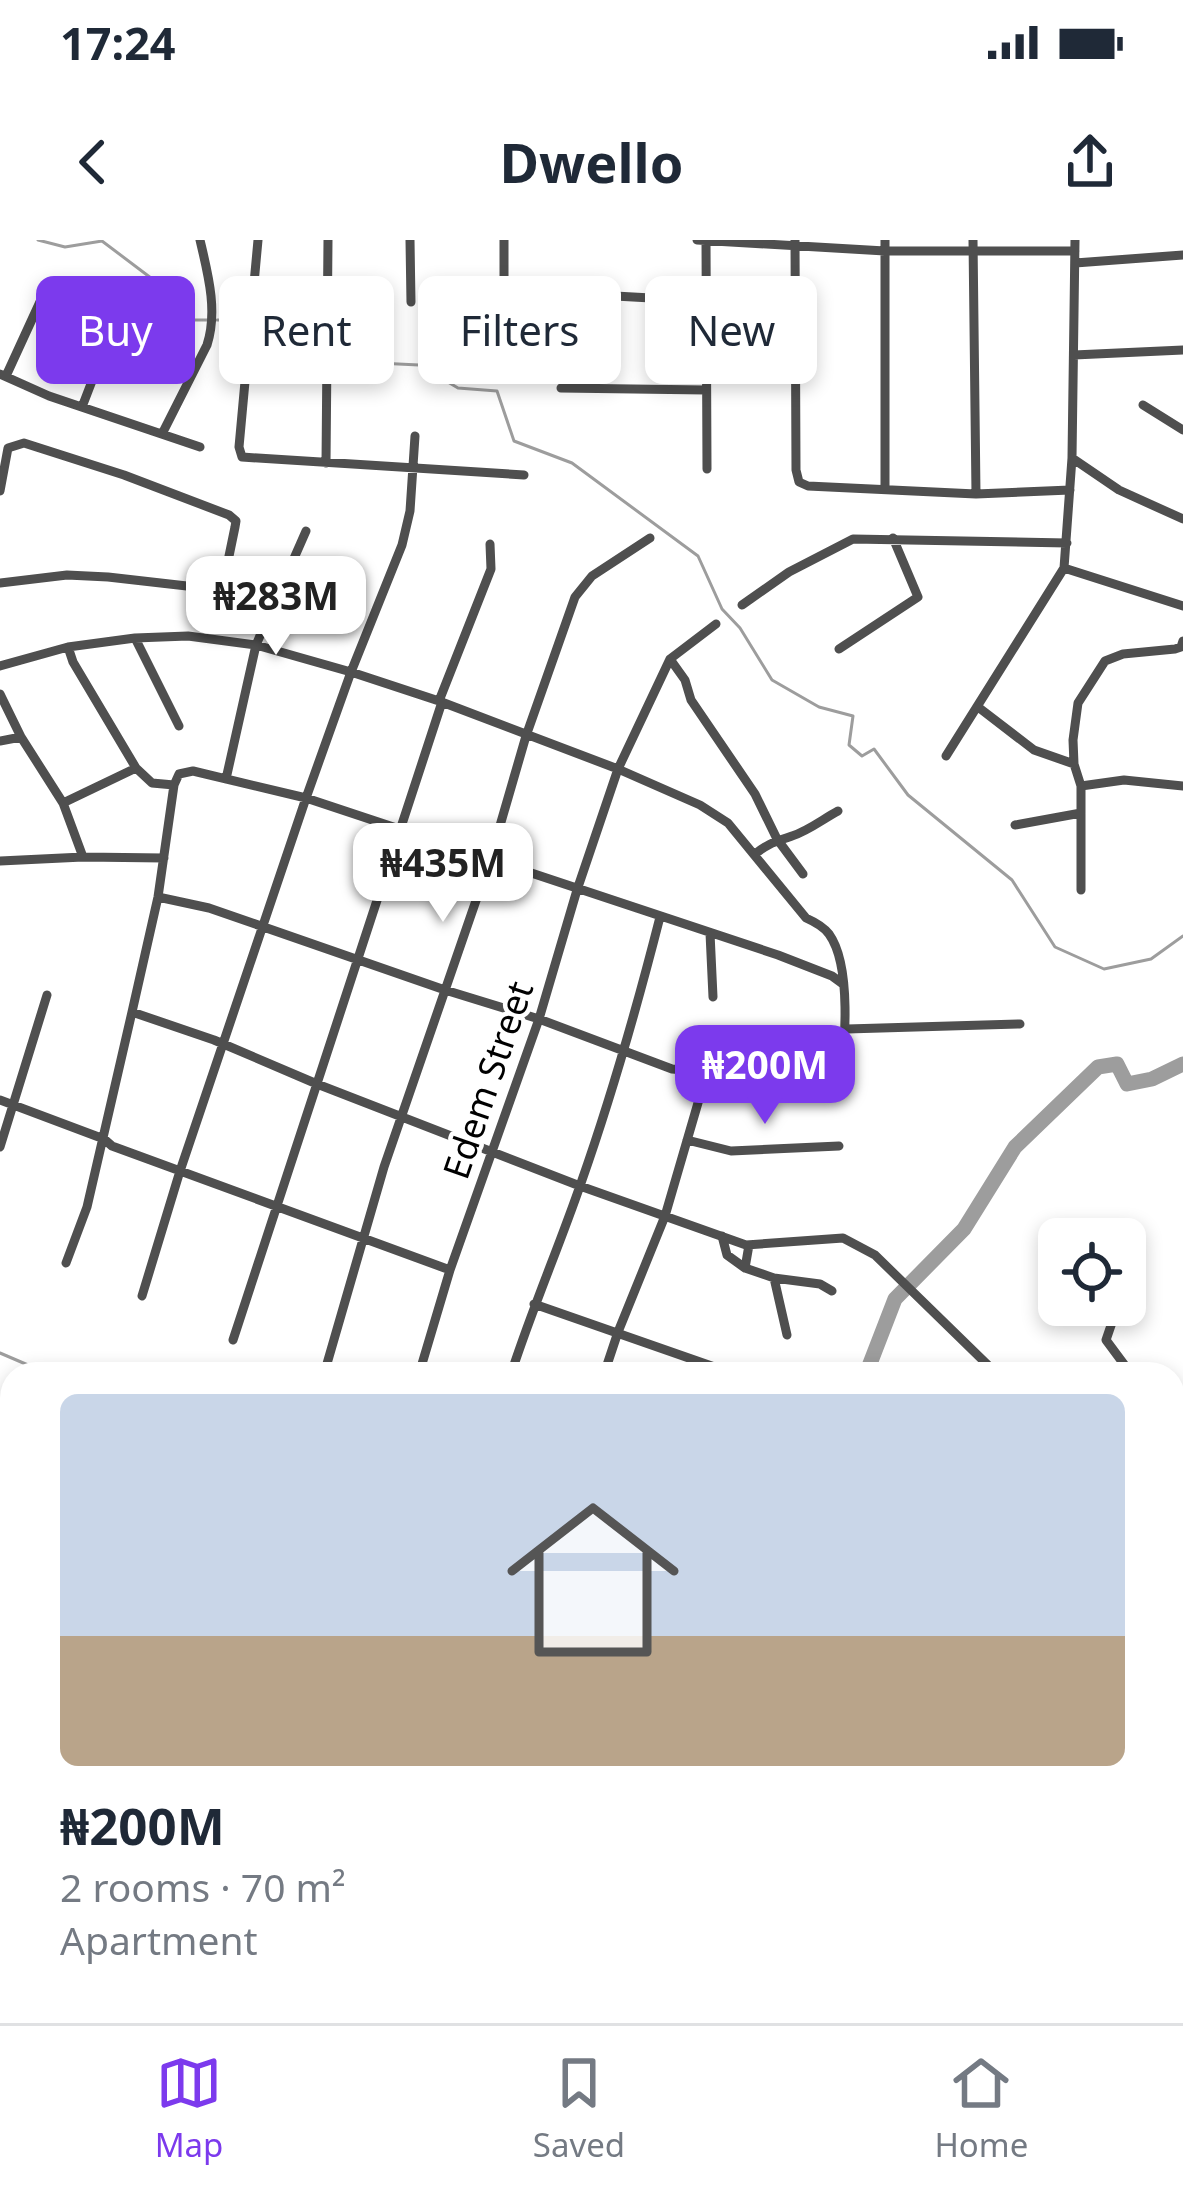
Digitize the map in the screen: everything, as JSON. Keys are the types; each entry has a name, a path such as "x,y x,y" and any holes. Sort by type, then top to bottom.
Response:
{"street":[{"path":"162,434 212,331 214,317 200,240"},
{"path":"259,240 239,453 247,459 524,475"},
{"path":"326,464 328,240"},
{"path":"410,240 411,302"},
{"path":"504,240 504,276"},
{"path":"704,276 703,240 1183,256"},
{"path":"795,242 797,479 808,485 976,494 1070,490"},
{"path":"885,246 885,489"},
{"path":"973,246 976,494"},
{"path":"946,756 1064,568 1072,458 1075,251"},
{"path":"36,309 3,375 200,447"},
{"path":"1074,355 1183,350"},
{"path":"82,407 91,384"},
{"path":"706,384 707,470"},
{"path":"561,388 706,391"},
{"path":"1143,405 1183,430"},
{"path":"142,1296 306,798 402,545 410,511 415,436"},
{"path":"0,491 8,448 24,443 229,515 236,527 222,590"},
{"path":"1072,458 1119,490 1183,519"},
{"path":"226,779 256,645 306,531"},
{"path":"328,1362 402,1115 575,597 592,576 650,538"},
{"path":"742,605 789,572 853,538 1067,543"},
{"path":"838,650 918,597 893,538"},
{"path":"232,1340 440,701 491,569 490,544"},
{"path":"1064,568 1183,606"},
{"path":"0,583 68,575 222,590 274,602"},
{"name":"Edem Street","path":"423,1362 618,769 670,659 716,624"},
{"path":"0,666 68,646 135,638 188,636 256,645 440,701 700,805 728,823 806,918 832,938 847,1029 840,1084"},
{"path":"135,638 179,726"},
{"path":"68,646 136,768 152,783 174,785"},
{"path":"1081,890 1081,786 1073,740 1078,703 1105,661 1182,646"},
{"path":"670,659 680,670 691,700 803,874"},
{"path":"0,694 63,803 83,857"},
{"path":"978,707 1034,750 1074,764"},
{"path":"0,741 21,737"},
{"path":"63,803 136,768"},
{"path":"66,1263 84,1220 104,1139 158,897 174,785 184,772 306,798 778,956 843,984"},
{"path":"1081,786 1124,780 1183,786"},
{"path":"755,854 838,811"},
{"path":"1015,825 1081,813"},
{"path":"0,861 164,858"},
{"path":"158,897 208,908 539,1019 672,1069 707,1072 844,1054"},
{"path":"516,1362 625,1051 660,917"},
{"path":"710,933 713,997"},
{"path":"0,1147 46,995"},
{"path":"133,1012 580,1186 749,1245 843,1238 874,1255 985,1362"},
{"path":"847,1029 1020,1024"},
{"path":"608,1362 665,1216 707,1072"},
{"path":"0,1100 450,1270"},
{"path":"687,1140 731,1151 839,1146"},
{"path":"722,1236 728,1255 745,1268 774,1278 820,1284 832,1291"},
{"path":"745,1268 749,1245"},
{"path":"774,1278 787,1335"},
{"path":"534,1304 701,1362"},
{"path":"1111,1326 1106,1340 1122,1362"}],"waterway":[{"path":"38,240 65,247 102,241 151,278 147,295 179,320 208,320"},
{"path":"394,364 419,365 458,388 497,391 514,441 572,463 698,556 722,609 740,628 772,680 819,707 853,716 849,745 862,756 874,749 908,795 1012,880 1055,947 1104,969 1151,959 1183,936"},
{"path":"871,1362 895,1299 964,1229 1015,1147 1098,1067 1117,1064 1127,1084 1152,1079 1183,1064"},
{"path":"0,1353 21,1362"}]}
